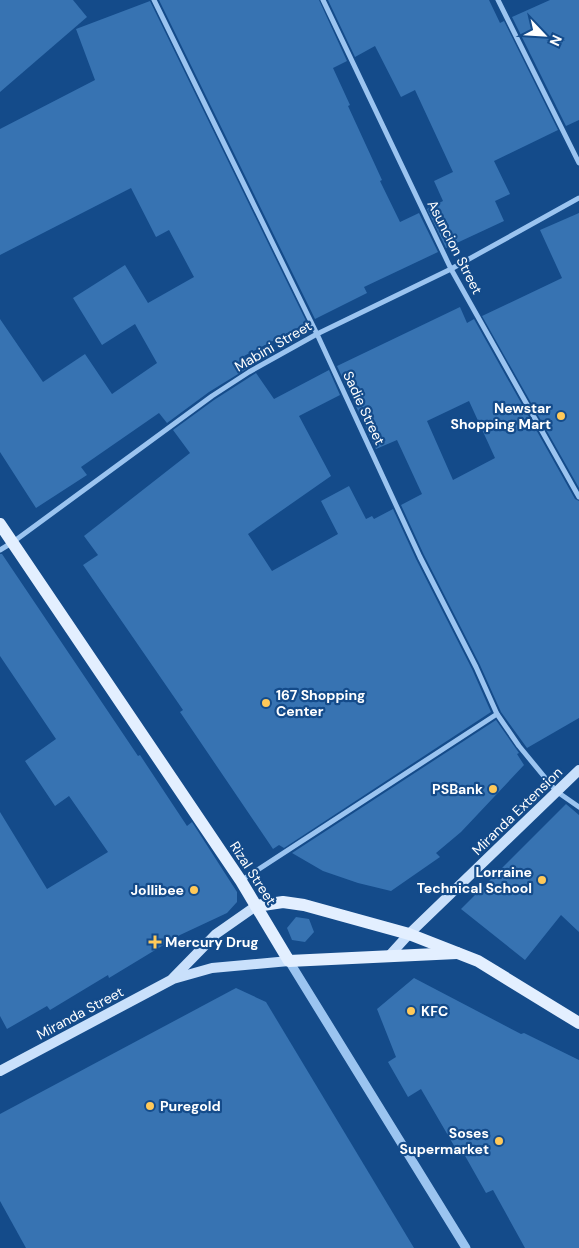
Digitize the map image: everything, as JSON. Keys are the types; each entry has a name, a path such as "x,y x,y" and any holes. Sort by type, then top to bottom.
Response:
{"main road":[{"name":"Rizal Street","path":"0,524 240,881 289,961"},
{"name":"Miranda Extension","path":"389,956 409,934 579,770"},
{"path":"256,906 283,902 304,905 409,934 478,961 579,1023"},
{"name":"Miranda Street","path":"173,979 216,934 256,906"},
{"path":"289,961 458,953"},
{"name":"Miranda Street","path":"0,1071 173,979 212,968 289,961"}],"street":[{"name":"Sadie Street","path":"154,0 317,334 420,557 498,714 520,746 556,791 579,807"},
{"name":"Asuncion Street","path":"323,0 451,269 579,497"},
{"path":"498,0 579,163"},
{"name":"Mabini Street","path":"0,550 212,396 249,372 317,334 451,269 579,198"},
{"path":"240,881 498,714"},
{"name":"Rizal Street","path":"289,961 466,1248"}],"building":[{"path":"0,0 73,0 87,17 0,92"},
{"path":"159,0 319,0 347,61 333,68 382,180 380,181 400,222 419,213 438,252 364,287 367,293 315,319"},
{"path":"328,0 489,0 500,23 504,21 558,130 494,161 510,194 495,201 504,221 446,248 427,209 443,201 434,181 453,172 415,90 401,97 375,46 355,57"},
{"path":"550,0 579,0 579,120 566,126 512,17"},
{"path":"150,1 307,323 244,356 251,366 209,392 167,423 159,413 81,467 87,475 36,508 0,452 0,319 43,382 85,354 112,394 157,363 135,324 102,345 73,298 125,265 148,303 194,277 169,230 156,237 131,188 0,255 0,129 95,80 76,29"},
{"path":"579,213 579,488 482,316 562,278 540,230"},
{"path":"460,307 467,323 474,319 575,499 579,501 579,718 527,748 501,712 480,665 424,555 401,505 422,494 397,440 376,449 337,366","holes":["469,401 495,458 453,480 427,421"]},
{"path":"329,370 340,395 299,416 331,476 248,534 272,571 338,534 321,501 349,486 366,519 372,516 374,519 393,509 416,559 472,669 491,712 284,848 279,845 273,849 180,712 183,710 83,565 98,555 84,536 190,453 173,430 214,400 256,373 274,399"},
{"path":"0,554 2,554 187,826 192,822 237,892 237,902 227,913 180,935 109,978 108,975 50,1010 47,1006 7,1029 0,1016 0,812 47,889 108,852 69,796 55,806 25,761 56,739 0,656"},
{"path":"496,720 519,753 517,754 524,765 461,832 436,853 440,857 391,891 358,883 323,871 292,853"},
{"path":"566,804 579,815 579,932 561,915 525,960 461,909"},
{"path":"296,917 309,919 314,932 305,942 292,940 287,928"},
{"path":"414,978 521,1034 524,1033 579,1060 579,1248 525,1248 493,1190 486,1193 464,1154 460,1156 421,1089 408,1097 388,1062 396,1057 377,1009"},
{"path":"236,988 266,1002 414,1248 26,1248 0,1201 0,1114"}],"place":[{"name":"Newstar Shopping Mart","path":"561,416"},
{"name":"167 Shopping Center","path":"266,703"},
{"name":"PSBank","path":"493,789"},
{"name":"Lorraine Technical School","path":"542,880"},
{"name":"Jollibee","path":"194,890"},
{"name":"Mercury Drug","path":"155,942"},
{"name":"KFC","path":"411,1011"},
{"name":"Puregold","path":"150,1106"},
{"name":"Soses Supermarket","path":"499,1141"}]}
